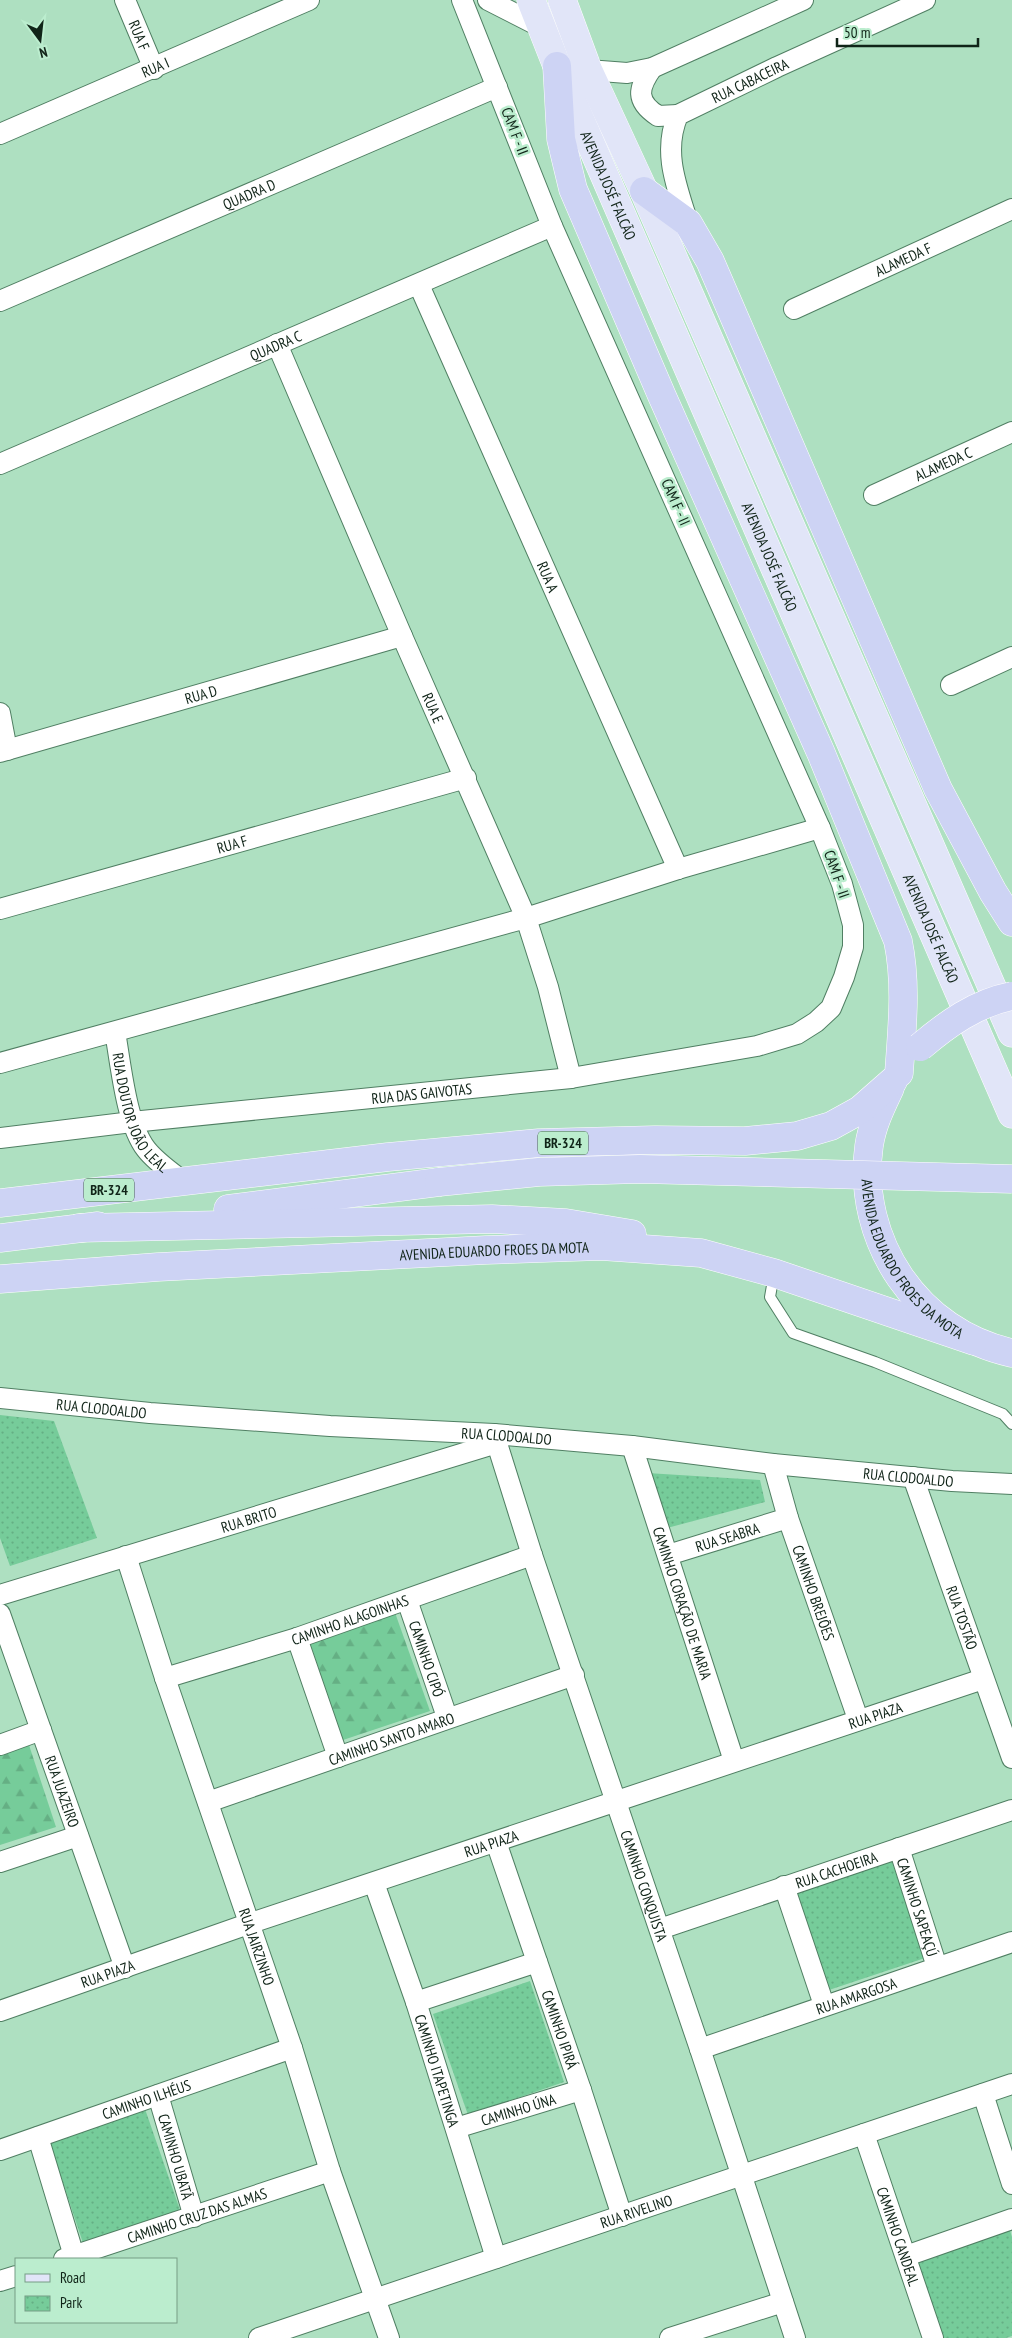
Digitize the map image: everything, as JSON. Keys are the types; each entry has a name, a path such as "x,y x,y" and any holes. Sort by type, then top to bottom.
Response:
{"highway":[{"path":"557,66 561,139 573,190 662,396 817,744 898,941 904,989 896,1077"},
{"path":"644,191 688,224 710,261 938,789 993,892 1012,922"},
{"name":"AVENIDA EDUARDO FROES DA MOTA","path":"0,1203 388,1157 539,1143 655,1140 745,1141 797,1136 831,1126 860,1110 896,1077 920,1047 945,1025 974,1009 1012,996"},
{"name":"AVENIDA EDUARDO FROES DA MOTA","path":"896,1077 878,1111 870,1144 868,1170 871,1213 881,1245 894,1270 918,1302 944,1324 999,1351"},
{"name":"BR-324","path":"0,1238 439,1182 539,1172 640,1169 1012,1178"},
{"name":"BR-324","path":"79,1228 492,1219 566,1223 622,1231 701,1253"},
{"name":"AVENIDA EDUARDO FROES DA MOTA","path":"0,1279 158,1267 486,1250 600,1246 701,1253 774,1272 999,1351"}],"main road":[{"name":"AVENIDA JOSÉ FALCÃO","path":"531,0 557,66 1012,1114"},
{"name":"AVENIDA JOSÉ FALCÃO","path":"562,0 588,70 644,191 1012,1033"}],"street":[{"name":"RUA F","path":"126,0 154,69"},
{"name":"RUA I","path":"0,134 154,69 282,6 309,0"},
{"name":"CAM F - II","path":"462,0 552,226 820,828 842,884 853,925 853,947 844,977 831,1008"},
{"path":"488,0 543,28"},
{"path":"588,70 627,73 652,68 803,0"},
{"name":"RUA CABACEIRA","path":"678,115 776,67 925,0"},
{"path":"652,68 642,82 641,90 645,106 658,116 678,115 671,130 672,165 688,224"},
{"name":"QUADRA D","path":"0,301 497,87"},
{"name":"ALAMEDA F","path":"794,309 1012,209"},
{"name":"QUADRA C","path":"0,464 277,344 419,285 552,226"},
{"name":"RUA A","path":"419,285 678,869"},
{"name":"RUA E","path":"277,344 402,636 526,918 548,987 571,1078"},
{"name":"ALAMEDA C","path":"874,495 1012,432"},
{"name":"RUA D","path":"4,751 402,636"},
{"path":"951,685 1012,657"},
{"path":"0,713 4,751"},
{"name":"RUA F","path":"0,910 466,778"},
{"path":"0,1062 526,918 678,869 820,828"},
{"name":"RUA DAS GAIVOTAS","path":"0,1138 132,1122 571,1078 757,1046 797,1034 816,1022 831,1008"},
{"name":"RUA DOUTOR JOÃO LEAL","path":"115,1032 132,1122 146,1149 184,1182"},
{"name":"RUA CLODOALDO","path":"0,1398 150,1413 632,1446 773,1464 1012,1484"},
{"name":"CAMINHO CONQUISTA","path":"495,1438 532,1555 660,1929 795,2338"},
{"name":"RUA BRITO","path":"2,1589 126,1556 495,1438"},
{"name":"CAMINHO CORAÇÃO DE MARIA","path":"632,1446 734,1761"},
{"name":"CAMINHO BREJÕES","path":"773,1464 788,1518 858,1719"},
{"name":"RUA TOSTÃO","path":"913,1477 1012,1758"},
{"name":"RUA SEABRA","path":"668,1556 788,1518"},
{"name":"CAMINHO ALAGOINHAS","path":"165,1678 297,1638 532,1555"},
{"name":"RUA JAIRZINHO","path":"126,1556 165,1678 292,2048 330,2171 389,2338"},
{"name":"CAMINHO CIPÓ","path":"407,1600 447,1717"},
{"name":"RUA JUAZEIRO","path":"0,1614 125,1968"},
{"path":"297,1638 338,1757"},
{"name":"CAMINHO SANTO AMARO","path":"208,1802 574,1674"},
{"name":"RUA PIAZA","path":"1,2007 125,1968 248,1924 858,1719 983,1679"},
{"path":"0,1745 41,1730"},
{"name":"RUA CACHOEIRA","path":"660,1929 1012,1810"},
{"path":"0,1862 78,1836"},
{"name":"CAMINHO IPIRÁ","path":"496,1842 622,2216"},
{"name":"CAMINHO SAPEAÇÚ","path":"899,1848 937,1967"},
{"name":"CAMINHO ITAPETINGA","path":"374,1883 416,2002 496,2258"},
{"path":"784,1886 824,2005"},
{"name":"RUA AMARGOSA","path":"700,2049 1012,1942"},
{"path":"416,2002 537,1962"},
{"name":"CAMINHO ILHÉUS","path":"0,2150 292,2048"},
{"name":"RUA RIVELINO","path":"259,2338 1012,2084"},
{"name":"CAMINHO ÚNA","path":"456,2128 581,2090"},
{"path":"983,2094 1012,2184"},
{"name":"CAMINHO UBATÃ","path":"158,2095 194,2217"},
{"name":"CAMINHO CANDEAL","path":"864,2134 933,2338"},
{"path":"38,2137 69,2258"},
{"name":"CAMINHO CRUZ DAS ALMAS","path":"69,2258 330,2171"},
{"path":"906,2256 1012,2219"},
{"path":"0,2281 15,2276"},
{"path":"670,2338 783,2302"}],"lane":[{"path":"774,1272 770,1297 793,1334 875,1362 1003,1414 1012,1424"}],"green space":[{"path":"0,1415 54,1421 97,1538 10,1566 0,1538"},
{"path":"647,1473 760,1480 765,1502 667,1528"},
{"path":"393,1607 430,1711 343,1740 308,1637"},
{"path":"29,1745 56,1827 0,1845 0,1755"},
{"path":"890,1856 925,1958 829,1990 794,1889"},
{"path":"530,1981 564,2082 468,2115 433,2014"},
{"path":"145,2109 180,2210 83,2243 49,2141"},
{"path":"1008,2224 1012,2237 1012,2336 1006,2338 939,2338 912,2257"}]}
